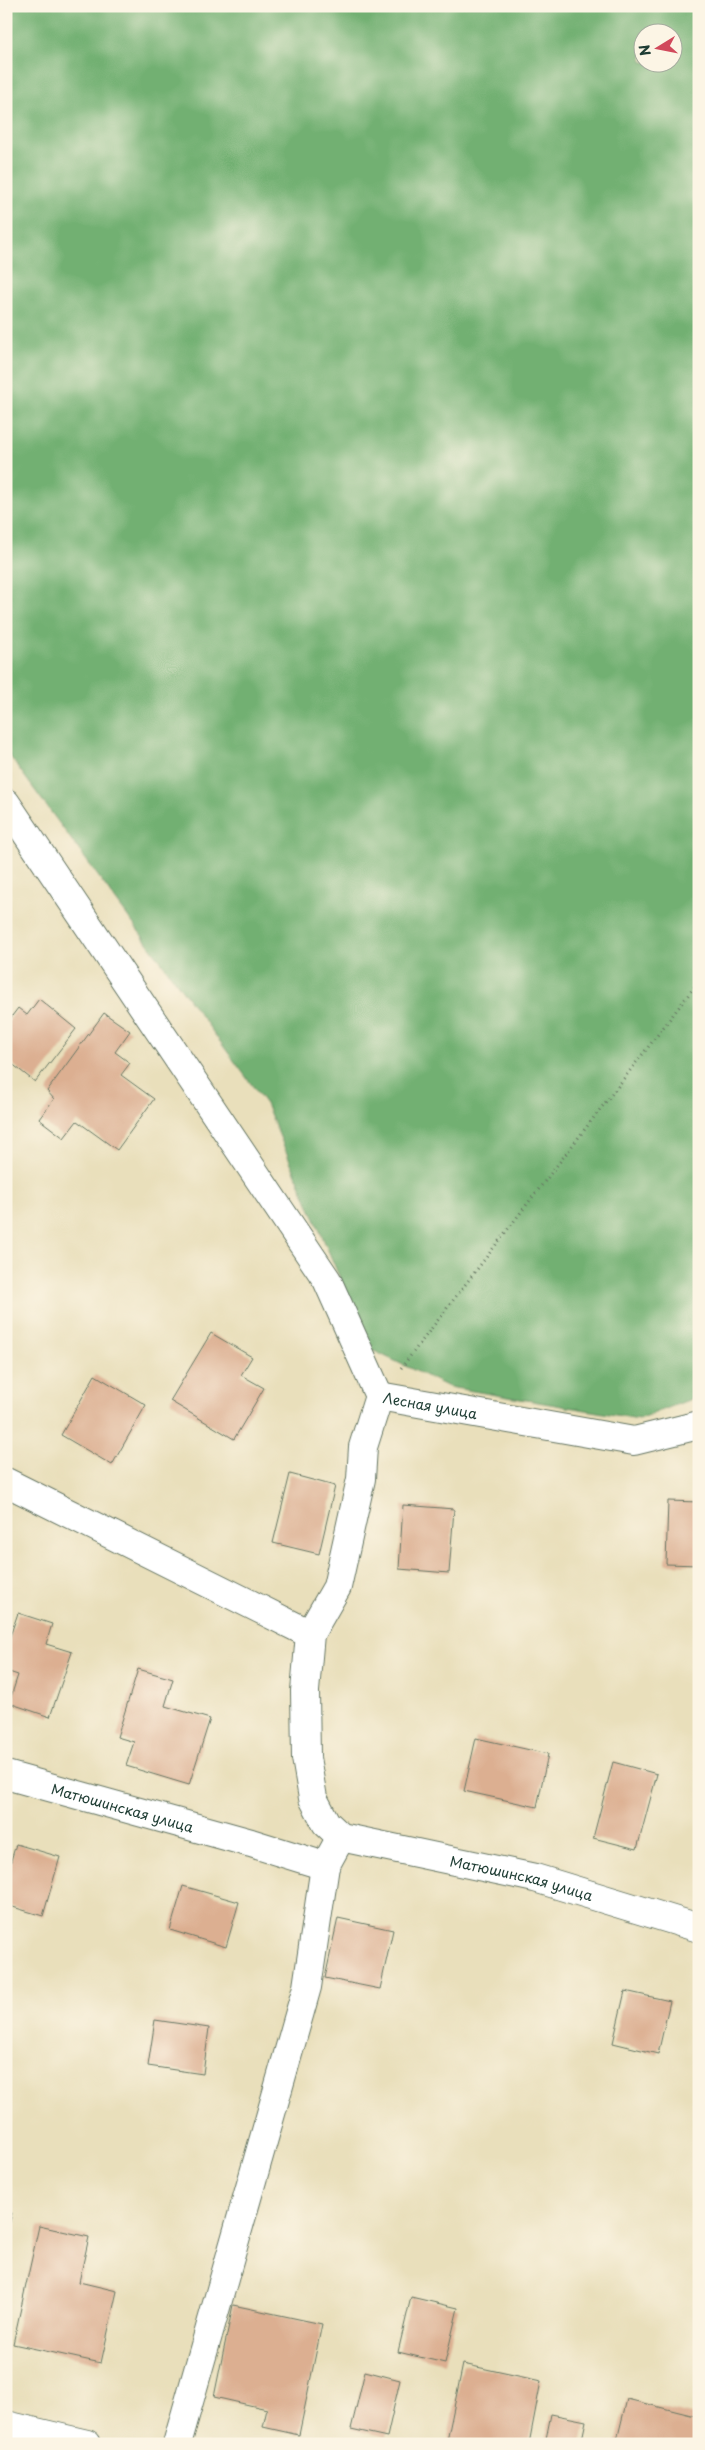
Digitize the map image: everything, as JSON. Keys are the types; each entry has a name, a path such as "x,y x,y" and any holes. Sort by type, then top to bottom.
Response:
{"street":[{"path":"6,803 327,1280 379,1396"},
{"name":"Лесная улица","path":"341,1836 326,1823 313,1798 306,1758 305,1692 310,1634 338,1587 361,1479 363,1446 379,1396 634,1441 699,1425"},
{"path":"6,1482 310,1634"},
{"name":"Матюшинская улица","path":"6,1775 251,1843 325,1866"},
{"path":"177,2444 307,1987 325,1866 341,1836"},
{"name":"Матюшинская улица","path":"341,1836 535,1878 699,1928"},
{"path":"6,2425 87,2444"}],"path":[{"path":"379,1396 699,981"}],"green space":[{"path":"6,6 699,6 699,1396 639,1419 449,1387 370,1349 266,1104 6,751"}],"building":[{"path":"39,999 76,1029 35,1082 6,1059 6,1024 18,1008 27,1015"},
{"path":"104,1013 130,1031 115,1052 130,1063 121,1075 154,1099 117,1150 77,1121 64,1138 39,1119 54,1099 47,1091"},
{"path":"211,1333 252,1357 241,1375 264,1388 234,1439 170,1401"},
{"path":"95,1375 146,1405 112,1465 61,1435"},
{"path":"290,1474 335,1486 319,1554 273,1543"},
{"path":"668,1501 699,1502 699,1565 666,1564"},
{"path":"403,1505 454,1509 449,1573 399,1569"},
{"path":"18,1613 52,1624 46,1644 72,1652 50,1717 9,1703 18,1675 6,1671 6,1648"},
{"path":"138,1669 173,1679 165,1706 210,1719 189,1785 126,1766 134,1742 117,1737"},
{"path":"476,1738 548,1754 537,1807 464,1791"},
{"path":"613,1762 657,1774 637,1849 593,1838"},
{"path":"16,1844 60,1857 43,1916 6,1905 6,1877"},
{"path":"183,1886 239,1902 226,1947 170,1930"},
{"path":"338,1918 393,1930 380,1989 325,1978"},
{"path":"625,1991 670,2001 658,2054 613,2043"},
{"path":"155,2020 209,2028 203,2074 148,2066"},
{"path":"6,2212 12,2213 7,2234 6,2233"},
{"path":"39,2226 89,2237 79,2282 117,2291 101,2363 13,2344"},
{"path":"411,2297 458,2308 445,2363 398,2352"},
{"path":"233,2305 322,2324 299,2435 263,2427 267,2409 214,2397"},
{"path":"463,2364 541,2381 529,2444 459,2444 447,2441"},
{"path":"365,2371 400,2380 387,2437 351,2429"},
{"path":"627,2399 699,2417 696,2444 616,2444"},
{"path":"551,2414 586,2421 581,2444 545,2444"}]}
